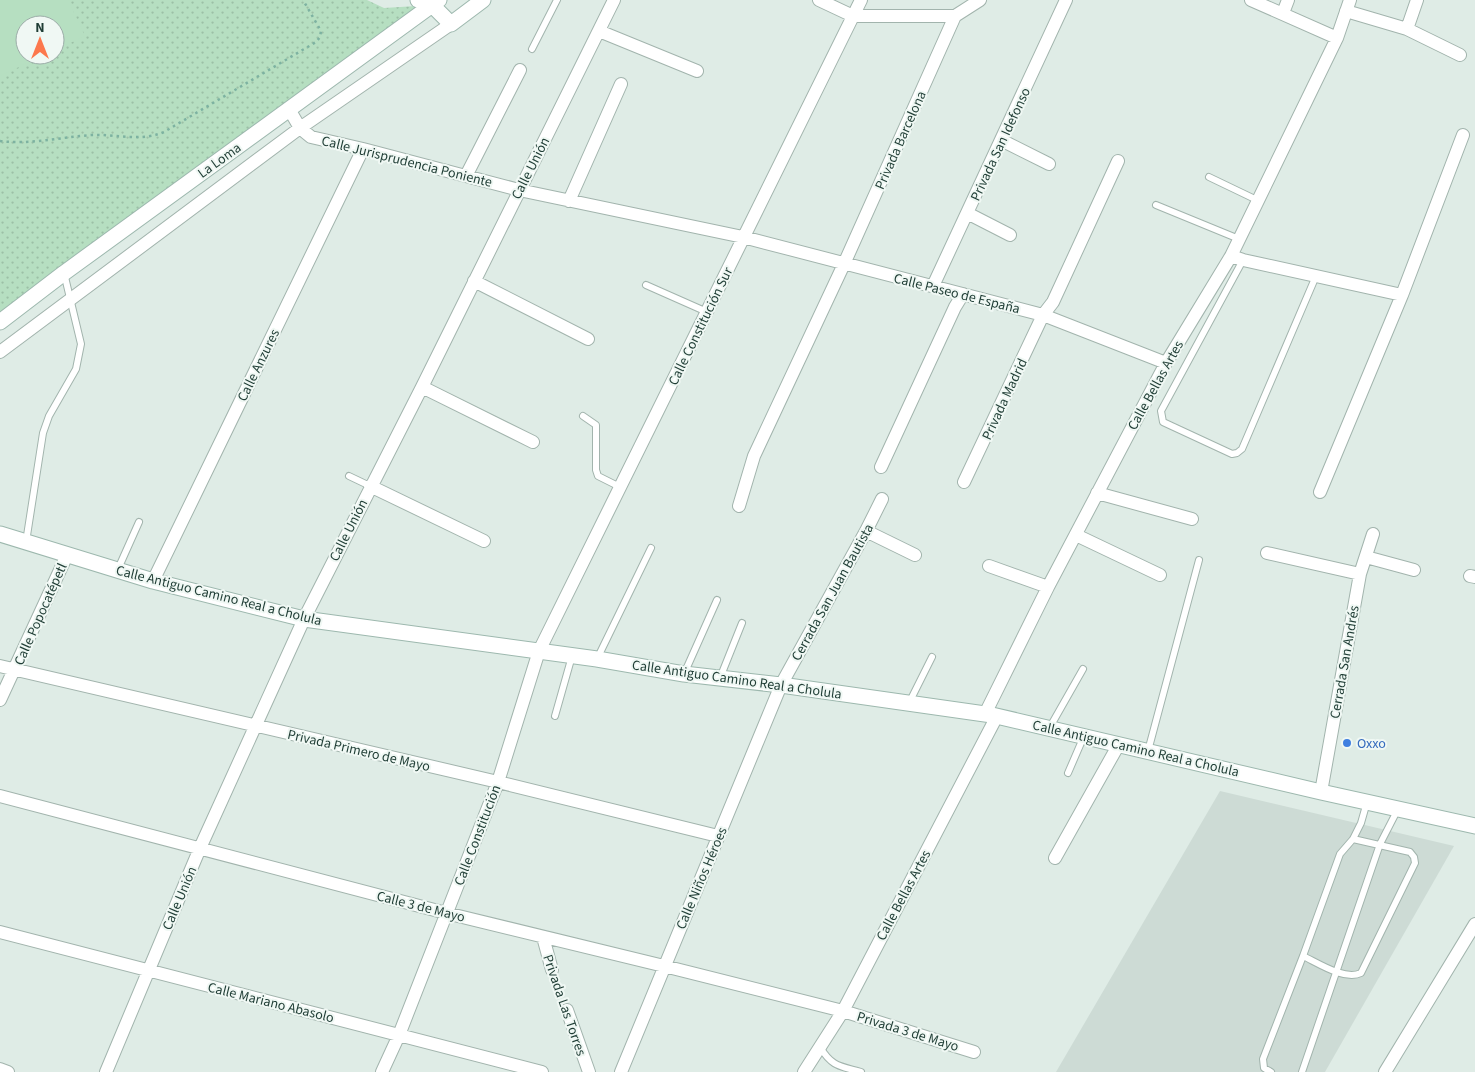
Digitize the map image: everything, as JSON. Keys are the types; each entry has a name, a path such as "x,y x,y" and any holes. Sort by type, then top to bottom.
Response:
{"main road":[{"path":"430,2 451,24 484,0"},
{"name":"La Loma","path":"0,322 289,109 430,2"},
{"name":"Calle Antiguo Camino Real a Cholula","path":"0,534 153,581 304,619 597,659 684,674 781,685 991,715 1475,826"}],"street":[{"name":"Calle Unión","path":"106,1072 200,848 304,619 422,387 518,190 614,0"},
{"path":"820,0 853,16 955,16 980,0"},
{"name":"Calle Constitución Sur","path":"539,651 861,0"},
{"name":"Privada San Idefonso","path":"933,286 1066,0"},
{"path":"1251,0 1337,38"},
{"path":"1283,14 1288,0"},
{"path":"1407,30 1417,0"},
{"path":"1348,5 1460,55"},
{"name":"Calle Bellas Artes","path":"804,1072 842,1011 991,715 1048,587 1166,363 1237,258 1240,239 1337,38 1348,5"},
{"name":"Privada Barcelona","path":"738,506 754,456 844,264 955,16"},
{"path":"0,352 300,128 451,24"},
{"path":"599,31 697,71"},
{"path":"466,176 520,70"},
{"path":"570,201 621,84"},
{"path":"289,109 300,128"},
{"name":"Calle Jurisprudencia Poniente","path":"300,128 311,137 518,190 743,237"},
{"path":"1320,492 1402,295 1463,135"},
{"path":"1001,140 1049,164"},
{"name":"Calle Anzures","path":"153,581 363,149"},
{"name":"Privada Madrid","path":"964,482 1043,316 1054,302 1118,161"},
{"path":"967,213 1010,235"},
{"name":"Calle Paseo de España","path":"743,237 1043,316 1166,363"},
{"path":"1237,258 1402,295"},
{"path":"474,281 588,339"},
{"path":"881,467 955,307 963,294"},
{"path":"422,387 533,442"},
{"path":"370,486 484,541"},
{"path":"1097,493 1192,519"},
{"name":"Cerrada San Juan Bautista","path":"781,685 882,500"},
{"path":"866,531 915,555"},
{"name":"Cerrada San Andrés","path":"1321,792 1360,574 1373,534"},
{"path":"1076,535 1160,575"},
{"path":"1267,553 1360,574"},
{"name":"Calle Popocatépetl","path":"0,700 67,555"},
{"path":"1366,556 1414,570"},
{"path":"989,566 1048,587"},
{"name":"Calle Constitución","path":"382,1072 399,1035 498,782 539,651"},
{"name":"Privada Primero de Mayo","path":"0,666 498,782 718,836"},
{"name":"Calle Niños Héroes","path":"621,1072 781,685"},
{"path":"1055,858 1119,744"},
{"name":"Calle 3 de Mayo","path":"0,796 446,913 842,1011"},
{"path":"1385,1072 1475,924"},
{"name":"Calle Mariano Abasolo","path":"0,932 542,1072"},
{"name":"Privada Las Torres","path":"543,937 552,970"},
{"name":"Privada Las Torres","path":"567,1010 589,1072"},
{"name":"Privada 3 de Mayo","path":"842,1011 974,1052"},
{"path":"0,1069 8,1072"}],"lane":[{"path":"532,49 557,0"},
{"path":"1210,177 1259,201"},
{"path":"1156,205 1240,239"},
{"path":"1237,258 1162,411 1161,417 1163,422 1232,454 1242,449 1316,276"},
{"path":"26,542 43,432 49,416 76,369 81,344 64,273"},
{"path":"646,285 708,312"},
{"path":"583,416 596,425 596,470 598,476 620,488"},
{"path":"349,476 370,486"},
{"path":"117,570 139,522"},
{"path":"597,659 651,548"},
{"path":"1148,751 1199,560"},
{"path":"684,674 717,600"},
{"path":"720,678 742,623"},
{"path":"555,716 572,656"},
{"path":"909,703 932,657"},
{"path":"1050,728 1083,669"},
{"path":"1068,774 1084,736"},
{"path":"1271,1072 1264,1068 1263,1059 1340,854 1353,840 1361,823 1367,802"},
{"path":"1302,1072 1380,844 1398,809"},
{"path":"1303,956 1335,972 1354,976 1361,973 1415,863 1414,857 1410,852 1380,844 1353,840"},
{"path":"820,1047 826,1057 834,1064 861,1072"}],"path":[{"path":"0,141 18,143 93,135 138,138 155,136 164,132 316,42 320,37 321,31 303,0"},
{"name":"Privada Las Torres","path":"552,970 567,1010"}],"shaded area":[{"path":"1220,791 1454,846 1325,1072 1056,1072"}],"green space":[{"path":"0,0 367,0 384,8 432,5 0,324"},
{"path":"0,0 68,0 85,36 65,45 65,15 15,15 15,65 23,65 0,76"}],"place":[{"name":"Oxxo","path":"1347,743"}]}
